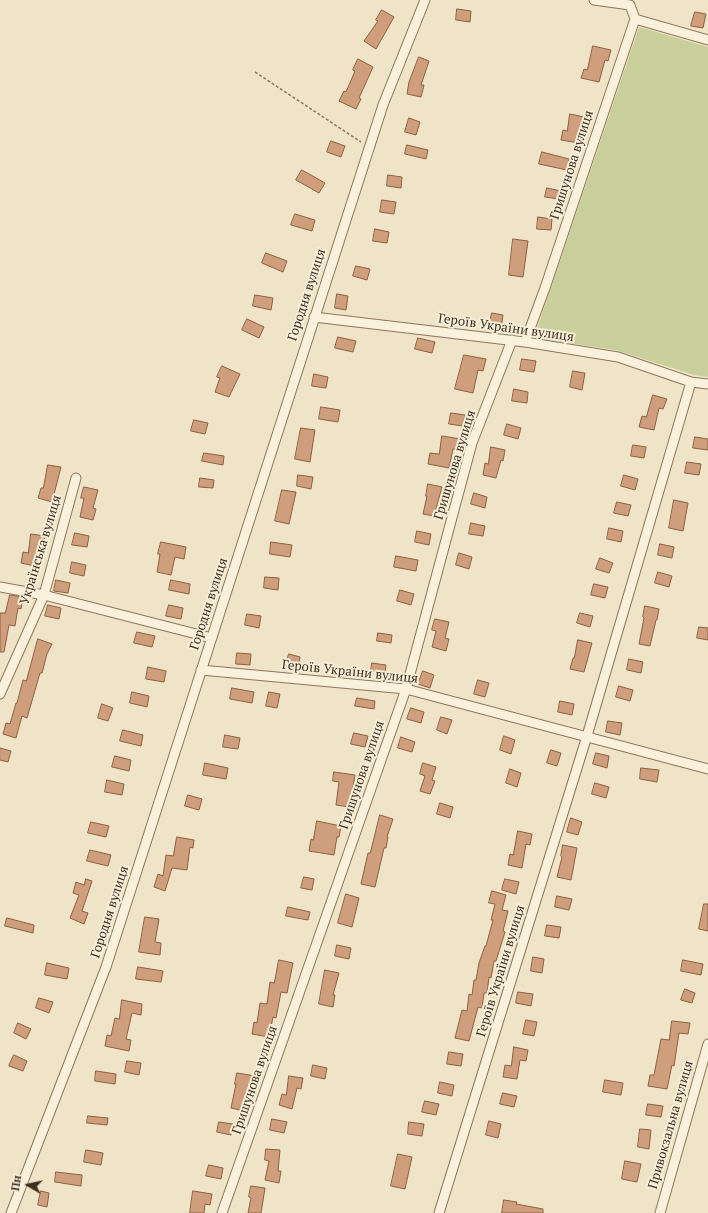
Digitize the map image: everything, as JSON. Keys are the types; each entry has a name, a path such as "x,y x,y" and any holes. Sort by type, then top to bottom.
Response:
{"street":[{"name":"Городня вулиця","path":"11,1213 106,967 383,105 425,0"},
{"path":"594,0 631,2 635,19 708,40"},
{"name":"Гришунова вулиця","path":"525,342 545,288 635,19"},
{"name":"Героїв України вулиця","path":"314,317 512,340 618,357 691,382 708,384"},
{"name":"Гришунова вулиця","path":"222,1213 406,689 472,444 512,340"},
{"name":"Героїв України вулиця","path":"439,1213 587,736 691,382"},
{"name":"Українська вулиця","path":"0,694 44,596 76,478"},
{"path":"0,587 44,596 212,638"},
{"name":"Героїв України вулиця","path":"201,670 406,689 587,736"},
{"path":"587,736 708,769"},
{"name":"Привокзальна вулиця","path":"660,1213 708,1044"}],"path":[{"path":"255,72 369,148"}],"green space":[{"path":"639,27 708,47 708,377 694,375 616,350 534,338"}],"building":[{"path":"457,9 471,11 470,22 456,20"},
{"path":"382,10 394,17 376,49 364,41 378,21 376,20"},
{"path":"695,12 706,14 703,28 691,26"},
{"path":"593,46 611,50 608,61 605,60 599,82 581,78 584,69 587,70"},
{"path":"419,57 429,61 421,85 424,85 421,97 407,94 409,82"},
{"path":"358,59 373,67 359,98 361,99 356,109 339,101 344,91 346,92 355,71 353,70"},
{"path":"570,114 584,117 579,143 561,140 563,130 567,131"},
{"path":"409,118 420,122 416,135 405,132"},
{"path":"331,141 345,146 341,157 327,152"},
{"path":"407,145 428,150 426,159 405,154"},
{"path":"542,152 569,159 567,170 539,164"},
{"path":"302,170 325,183 319,193 296,180"},
{"path":"388,175 402,177 401,188 387,186"},
{"path":"547,188 561,191 559,199 545,197"},
{"path":"382,200 396,202 394,214 380,212"},
{"path":"295,214 315,220 312,231 291,225"},
{"path":"538,217 552,219 551,230 537,229"},
{"path":"375,229 389,232 387,243 373,241"},
{"path":"513,239 528,241 523,277 509,275"},
{"path":"266,253 287,261 283,272 262,263"},
{"path":"356,266 370,269 367,280 353,276"},
{"path":"337,294 348,296 346,310 335,308"},
{"path":"255,295 273,298 271,310 253,306"},
{"path":"492,313 503,315 501,329 489,327"},
{"path":"247,319 264,327 259,338 242,330"},
{"path":"338,337 356,341 353,352 335,348"},
{"path":"418,338 435,342 432,353 415,349"},
{"path":"464,355 486,359 483,371 478,370 473,393 455,389"},
{"path":"522,359 536,361 534,372 520,370"},
{"path":"222,366 240,374 229,397 215,392 220,378 217,377"},
{"path":"573,371 585,373 582,390 570,387"},
{"path":"314,374 328,377 326,388 312,386"},
{"path":"514,389 528,392 527,403 512,401"},
{"path":"653,395 667,399 663,409 659,408 654,430 639,427 642,416 646,417"},
{"path":"321,407 340,410 338,422 319,419"},
{"path":"451,413 465,415 463,426 449,424"},
{"path":"194,420 208,423 205,434 191,431"},
{"path":"507,424 521,428 518,439 504,435"},
{"path":"301,428 315,430 310,462 295,459"},
{"path":"442,436 461,439 459,450 453,449 449,468 428,464 430,453 439,454"},
{"path":"695,437 708,439 708,450 693,448"},
{"path":"633,445 646,447 644,458 631,456"},
{"path":"491,447 505,450 503,461 501,460 496,478 483,475 485,463 488,464"},
{"path":"204,453 224,456 223,465 202,461"},
{"path":"687,462 701,464 699,475 685,473"},
{"path":"48,465 61,467 52,502 38,498 41,488 43,488"},
{"path":"298,475 313,477 311,489 297,486"},
{"path":"624,475 638,479 635,490 621,486"},
{"path":"200,478 214,480 213,488 199,487"},
{"path":"428,484 442,487 434,516 423,514"},
{"path":"84,487 98,490 93,508 96,509 93,520 80,517 84,498 81,498"},
{"path":"282,490 296,492 289,524 275,521"},
{"path":"474,493 487,497 485,508 471,504"},
{"path":"674,500 688,503 683,531 669,528"},
{"path":"617,502 631,505 628,516 614,513"},
{"path":"471,523 485,526 483,536 469,534"},
{"path":"609,528 623,531 621,542 607,539"},
{"path":"417,531 431,534 429,545 415,542"},
{"path":"75,533 89,536 87,547 72,545"},
{"path":"31,534 45,536 43,548 39,547 35,566 21,563 23,552 28,553"},
{"path":"161,542 186,547 184,559 175,557 171,575 157,572 160,554 158,554"},
{"path":"271,542 292,545 290,557 270,554"},
{"path":"660,544 674,547 672,558 658,555"},
{"path":"459,553 472,557 469,569 456,565"},
{"path":"396,556 418,560 416,571 394,567"},
{"path":"600,558 613,563 609,573 596,569"},
{"path":"72,562 86,565 84,576 70,573"},
{"path":"658,572 672,576 669,587 655,583"},
{"path":"265,577 279,578 278,590 264,588"},
{"path":"56,580 70,583 68,593 54,591"},
{"path":"171,580 190,584 189,594 169,590"},
{"path":"594,584 608,587 605,598 591,595"},
{"path":"400,590 414,594 411,605 397,601"},
{"path":"10,595 23,597 21,609 18,608 15,626 9,625 4,652 0,652 0,613 5,613"},
{"path":"48,605 61,608 59,619 45,616"},
{"path":"169,605 183,608 181,619 166,616"},
{"path":"645,606 659,609 650,646 639,644"},
{"path":"580,613 593,616 590,627 577,623"},
{"path":"247,614 261,616 259,628 245,625"},
{"path":"435,619 449,622 445,638 449,639 446,651 432,647 436,631 432,630"},
{"path":"699,627 708,628 708,640 697,638"},
{"path":"137,632 155,636 152,647 134,643"},
{"path":"378,633 392,635 391,643 377,641"},
{"path":"38,639 52,644 47,654 42,673 40,673 27,718 22,716 16,738 3,734 6,723 10,724 23,680 26,681"},
{"path":"578,640 592,643 584,672 570,669"},
{"path":"237,653 251,654 250,665 236,664"},
{"path":"289,654 300,657 297,671 285,668"},
{"path":"629,659 643,662 641,673 627,670"},
{"path":"372,663 386,665 385,673 371,671"},
{"path":"148,667 166,671 164,682 146,679"},
{"path":"423,671 434,675 430,688 418,684"},
{"path":"478,680 489,683 485,697 474,694"},
{"path":"619,686 633,690 630,701 616,697"},
{"path":"232,688 254,692 252,703 230,699"},
{"path":"132,692 149,696 147,707 130,703"},
{"path":"269,692 280,694 277,708 266,706"},
{"path":"357,698 375,701 374,709 355,706"},
{"path":"560,701 574,704 572,715 558,712"},
{"path":"102,704 113,708 108,721 98,718"},
{"path":"411,708 424,712 421,723 407,719"},
{"path":"441,717 452,720 447,734 437,730"},
{"path":"608,721 622,723 620,735 606,732"},
{"path":"123,730 143,735 141,746 120,741"},
{"path":"354,733 368,736 365,747 351,744"},
{"path":"225,735 240,738 238,749 223,747"},
{"path":"504,736 515,740 511,754 500,750"},
{"path":"401,737 415,742 412,752 398,748"},
{"path":"0,748 11,751 8,762 0,760"},
{"path":"551,750 561,753 557,766 547,763"},
{"path":"596,753 609,756 607,768 593,764"},
{"path":"115,756 131,760 129,771 112,767"},
{"path":"205,763 228,768 226,779 203,775"},
{"path":"423,763 436,767 432,780 435,781 430,794 420,791 425,776 420,774"},
{"path":"641,768 659,770 657,782 640,779"},
{"path":"510,769 521,773 517,787 506,783"},
{"path":"334,772 355,775 350,807 336,805 339,782 333,781"},
{"path":"107,780 124,784 122,795 105,792"},
{"path":"595,783 609,787 606,798 592,794"},
{"path":"188,795 202,799 199,810 185,806"},
{"path":"440,803 453,807 450,818 437,814"},
{"path":"380,815 393,819 387,837 386,848 384,848 375,887 361,884 368,853 370,853"},
{"path":"571,818 582,822 578,835 567,832"},
{"path":"317,821 341,826 339,837 337,837 334,855 309,851"},
{"path":"91,822 109,826 106,837 88,833"},
{"path":"518,831 532,834 530,845 526,844 522,868 508,865 510,854 513,855"},
{"path":"177,837 194,840 193,848 190,847 187,870 172,868 165,891 154,887 158,874 163,876 166,855 173,856"},
{"path":"563,845 577,848 571,880 557,877 562,857"},
{"path":"90,850 111,855 108,866 87,861"},
{"path":"304,877 314,879 312,890 301,888"},
{"path":"86,879 92,881 82,911 88,913 84,924 70,918 79,895 73,893 76,882 84,885"},
{"path":"505,879 519,882 516,894 502,890"},
{"path":"492,891 506,895 502,910 508,911 503,931 505,932 496,961 494,961 491,978 489,977 487,993 484,993 482,1008 478,1007 469,1041 455,1038 462,1010 467,1011 469,994 472,995 474,980 476,980 479,963 486,946 493,920 491,920 495,904 489,903"},
{"path":"346,894 359,898 352,927 338,923"},
{"path":"557,896 572,899 569,910 555,907"},
{"path":"704,904 708,904 708,931 699,929"},
{"path":"288,907 310,912 308,920 286,916"},
{"path":"145,917 159,919 155,942 161,943 160,955 139,952"},
{"path":"7,918 34,925 33,933 5,926"},
{"path":"547,925 561,927 559,938 545,936"},
{"path":"337,945 351,948 349,959 335,956"},
{"path":"533,957 544,959 542,973 531,971"},
{"path":"279,960 293,963 287,993 281,992 276,1018 273,1017 269,1037 252,1034 254,1022 257,1023 260,1003 267,1004 270,982 274,983"},
{"path":"683,960 703,964 701,975 681,971"},
{"path":"47,963 69,968 67,979 45,975"},
{"path":"138,967 163,971 161,982 136,979"},
{"path":"325,970 339,973 333,995 335,995 333,1007 319,1004"},
{"path":"685,989 695,993 692,1003 681,1000"},
{"path":"518,992 533,994 531,1006 516,1003"},
{"path":"39,998 53,1002 49,1013 36,1008"},
{"path":"122,1000 142,1004 141,1015 132,1013 126,1039 131,1040 129,1051 105,1046 107,1035 111,1036 115,1018 119,1019"},
{"path":"526,1020 537,1022 534,1036 523,1034"},
{"path":"672,1021 690,1023 688,1034 679,1033 674,1066 672,1065 667,1089 648,1086 650,1075 654,1075 661,1039 669,1040"},
{"path":"18,1023 31,1029 26,1039 14,1033"},
{"path":"514,1047 528,1050 526,1061 520,1060 517,1079 503,1077 505,1065 511,1066"},
{"path":"449,1052 463,1054 461,1066 447,1064"},
{"path":"14,1055 27,1061 23,1071 9,1066"},
{"path":"127,1061 141,1063 139,1075 125,1072"},
{"path":"313,1065 327,1068 325,1079 311,1076"},
{"path":"96,1071 116,1074 115,1084 95,1081"},
{"path":"237,1073 256,1076 254,1088 250,1087 245,1111 231,1108"},
{"path":"289,1076 303,1078 301,1089 297,1088 292,1109 279,1105 282,1094 286,1095"},
{"path":"605,1080 623,1083 621,1095 603,1092"},
{"path":"440,1082 454,1085 452,1096 438,1093"},
{"path":"503,1093 517,1096 514,1107 500,1104"},
{"path":"425,1101 439,1104 436,1115 422,1112"},
{"path":"648,1104 663,1106 661,1117 646,1115"},
{"path":"88,1116 108,1118 107,1125 87,1123"},
{"path":"272,1119 287,1122 284,1133 270,1130"},
{"path":"489,1121 501,1124 498,1138 486,1135"},
{"path":"219,1122 233,1124 231,1135 217,1132"},
{"path":"409,1122 424,1124 422,1136 408,1134"},
{"path":"640,1129 651,1130 649,1149 638,1147"},
{"path":"266,1149 280,1150 278,1171 281,1171 279,1183 265,1180 269,1161 265,1160"},
{"path":"86,1150 103,1153 101,1165 84,1162"},
{"path":"398,1154 412,1157 405,1189 391,1186"},
{"path":"625,1161 641,1164 637,1182 622,1179"},
{"path":"209,1165 223,1168 221,1179 206,1176"},
{"path":"56,1172 82,1175 81,1186 55,1182"},
{"path":"251,1186 265,1188 261,1213 248,1213 251,1198 249,1197"},
{"path":"41,1191 49,1193 47,1207 38,1205"},
{"path":"193,1191 212,1194 210,1205 205,1204 204,1213 190,1213"},
{"path":"504,1200 543,1209 543,1213 502,1213"}]}
